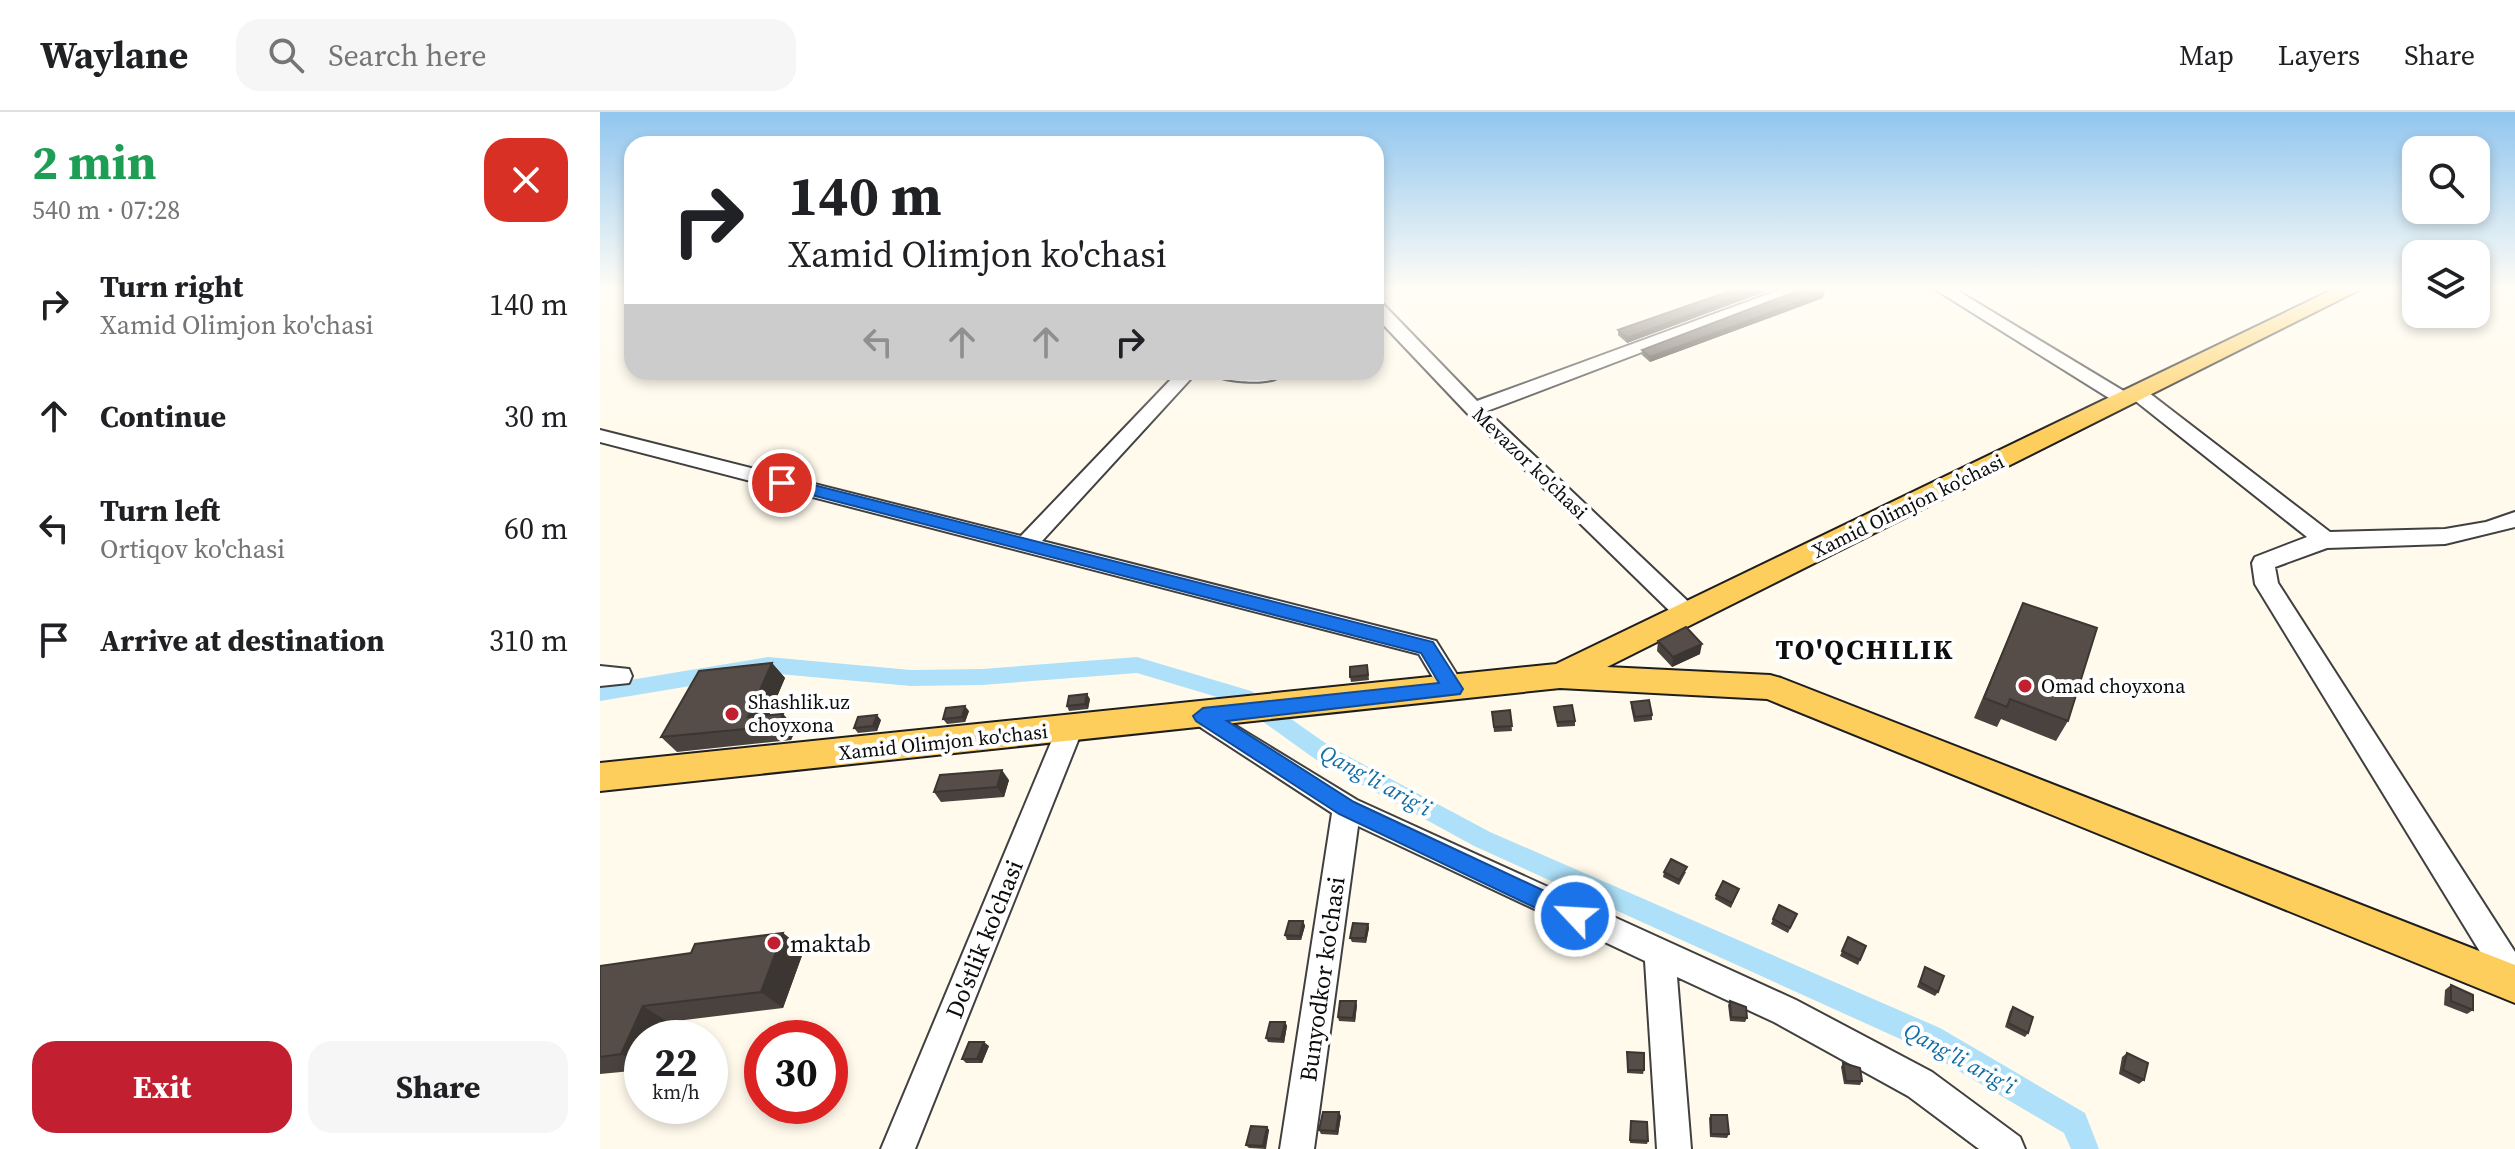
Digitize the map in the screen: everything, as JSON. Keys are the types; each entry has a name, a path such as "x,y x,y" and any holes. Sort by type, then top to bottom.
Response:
{"main road":[{"name":"Xamid Olimjon ko'chasi","path":"600,777 1286,708 1561,676 2254,336"},
{"path":"1561,676 1770,687 2515,982"}],"street":[{"name":"Mevazor ko'chasi","path":"1404,336 1474,409 1688,615"},
{"path":"1474,409 1671,336"},
{"path":"2026,336 2131,396 2325,540"},
{"path":"1025,545 1180,380"},
{"path":"600,436 1427,647 1453,689"},
{"path":"2515,519 2486,533 2408,540 2325,540 2263,563 2267,584 2515,982"},
{"path":"1203,716 1347,808 1660,956 1785,1011 1920,1084 2008,1149"},
{"name":"Do'stlik ko'chasi","path":"898,1149 1070,728"},
{"name":"Bunyodkor ko'chasi","path":"1297,1149 1347,808"},
{"path":"1660,956 1674,1149"}],"building":[{"path":"1678,336 1706,336 1650,357 1642,350"},
{"path":"2023,603 2097,628 2068,721 2010,699 2007,707 1984,698"},
{"path":"1686,627 1702,644 1673,657 1658,641"},
{"path":"772,663 748,717 783,714 778,726 661,737 699,671"},
{"path":"1367,665 1368,675 1350,677 1350,667"},
{"path":"1087,694 1085,704 1067,706 1069,696"},
{"path":"1649,700 1652,715 1635,717 1631,702"},
{"path":"1572,705 1575,721 1557,722 1554,707"},
{"path":"965,706 962,717 943,719 946,708"},
{"path":"1510,710 1512,726 1494,727 1492,712"},
{"path":"877,715 873,726 854,728 858,717"},
{"path":"1002,770 997,787 934,792 940,775"},
{"path":"1671,859 1687,867 1679,880 1664,872"},
{"path":"1723,881 1739,889 1732,903 1716,895"},
{"path":"1779,905 1797,914 1790,928 1773,919"},
{"path":"1289,921 1303,921 1300,936 1285,935"},
{"path":"1353,923 1368,924 1365,938 1350,938"},
{"path":"783,933 761,992 643,1006 637,1020 624,1020 624,1047 621,1054 600,1057 600,966 691,953 695,944"},
{"path":"1848,937 1866,946 1860,960 1842,951"},
{"path":"1925,967 1944,976 1938,992 1920,982"},
{"path":"2451,985 2473,995 2473,1010 2451,1001"},
{"path":"1340,1001 1356,1001 1353,1018 1338,1017"},
{"path":"1730,1001 1746,1007 1747,1018 1731,1017"},
{"path":"2013,1007 2033,1017 2028,1033 2008,1023"},
{"path":"1270,1022 1285,1022 1281,1039 1266,1038"},
{"path":"969,1042 984,1042 977,1059 962,1059"},
{"path":"1627,1052 1644,1053 1644,1070 1628,1070"},
{"path":"2127,1053 2148,1063 2144,1080 2123,1070"},
{"path":"1843,1063 1860,1068 1862,1081 1846,1081"},
{"path":"1323,1112 1339,1112 1336,1131 1319,1130"},
{"path":"1711,1115 1727,1115 1729,1134 1711,1134"},
{"path":"1631,1121 1647,1122 1648,1141 1630,1140"},
{"path":"1251,1126 1267,1127 1263,1146 1246,1145"}],"waterway":[{"name":"Qang'li arig'i","path":"600,693 768,665 911,678 982,677 1137,665 1244,697 1323,753 1482,839 1930,1038 2075,1123 2085,1149"}],"place":[{"name":"Omad choyxona","path":"2025,686"},
{"name":"Shashlik.uz choyxona","path":"732,714"},
{"name":"maktab","path":"774,943"}],"district":[{"name":"TO'QCHILIK","path":"1865,649"}],"route":[{"path":"782,483 1427,647 1453,689 1203,716 1347,808 1575,916"}]}
